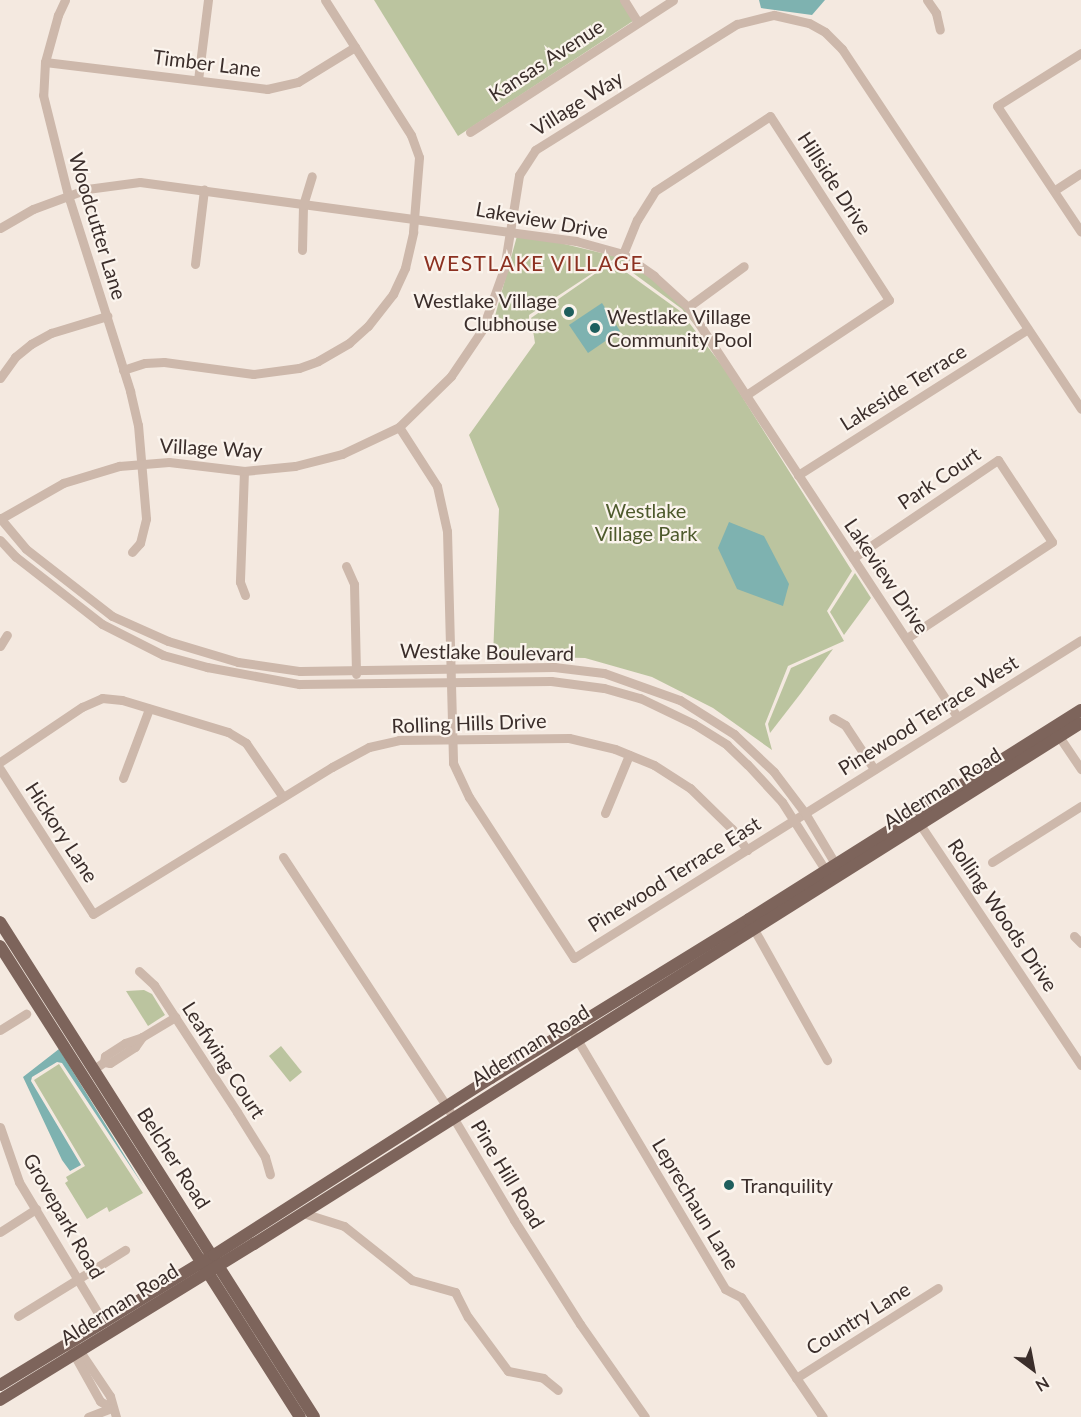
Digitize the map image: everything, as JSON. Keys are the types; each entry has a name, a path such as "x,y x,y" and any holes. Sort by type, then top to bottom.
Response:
{"main road":[{"name":"Alderman Road","path":"0,1400 77,1353 211,1263 450,1112 918,821 1056,732 1081,710"},
{"name":"Alderman Road","path":"1056,732 1081,723"},
{"name":"Alderman Road","path":"831,874 838,864 918,821"},
{"name":"Belcher Road","path":"0,922 94,1069 211,1263 300,1417"},
{"name":"Belcher Road","path":"0,946 94,1069"},
{"name":"Alderman Road","path":"0,1384 103,1321 303,1213 450,1112"},
{"name":"Belcher Road","path":"211,1263 314,1417"}],"street":[{"name":"Woodcutter Lane","path":"65,0 58,15 45,62 43,95 68,195 107,316 138,425 146,519 140,543 132,552"},
{"path":"198,80 208,0"},
{"path":"123,370 145,363 164,362 234,372 273,373 318,361 349,343 387,305 405,268 415,218 419,157 411,135 325,0"},
{"path":"624,0 638,22"},
{"name":"Kansas Avenue","path":"470,132 673,0"},
{"path":"927,0 936,13 940,30"},
{"name":"Village Way","path":"0,519 63,483 100,470 169,462 244,471 318,461 342,454 399,427 451,376 482,330 504,269 519,175 535,150 737,24 758,17 787,16 798,19 825,32 842,49 1081,409"},
{"name":"Timber Lane","path":"45,62 247,88 273,88 298,82 355,47"},
{"path":"1081,53 997,106 1081,232"},
{"name":"Hillside Drive","path":"623,254 641,212 655,191 770,116 889,300 746,395"},
{"path":"1055,190 1081,173"},
{"path":"302,250 303,205 312,176"},
{"name":"Lakeview Drive","path":"0,228 33,209 68,195 87,189 140,182 510,231 576,241 623,254 654,276 688,307 957,717"},
{"path":"195,264 204,190"},
{"path":"688,307 744,266"},
{"path":"0,378 15,357 31,344 51,333 107,316"},
{"name":"Lakeside Terrace","path":"798,475 1028,329"},
{"path":"399,427 436,486 444,510 449,567 451,738"},
{"name":"Park Court","path":"853,558 998,460 1052,542 907,638"},
{"path":"244,471 240,582 245,595"},
{"name":"Westlake Boulevard","path":"0,519 33,555 112,616 168,641 238,662 300,671 555,667 604,673 680,700 734,734 774,772 805,813 838,864"},
{"name":"Westlake Boulevard","path":"0,540 16,557 84,612 163,655 240,675 299,684 551,681 604,688 640,698 671,711 727,745 762,778 831,874"},
{"path":"346,566 354,584 356,682"},
{"path":"0,646 7,635"},
{"name":"Pinewood Terrace West","path":"794,821 1081,640"},
{"path":"0,762 82,707 102,698 122,700 228,732 246,743 283,797"},
{"path":"123,778 149,709"},
{"path":"833,718 845,725 874,769"},
{"path":"1056,732 1081,769"},
{"name":"Pinewood Terrace East","path":"451,738 453,763 469,797 574,958 794,821"},
{"name":"Rolling Hills Drive","path":"93,914 369,747 399,740 569,738 629,755 654,765 690,788 716,812 747,850"},
{"path":"605,813 629,755"},
{"name":"Hickory Lane","path":"0,769 93,914"},
{"path":"992,862 1081,806"},
{"name":"Rolling Woods Drive","path":"918,821 1081,1065"},
{"name":"Pine Hill Road","path":"283,857 450,1112 574,1315 645,1417"},
{"path":"751,924 827,1060"},
{"name":"Leafwing Court","path":"139,971 154,985 175,1017 265,1157 270,1174"},
{"path":"0,1030 26,1014"},
{"path":"94,1069 110,1063 127,1047 175,1017"},
{"name":"Leprechaun Lane","path":"574,1034 725,1288 741,1297 823,1417"},
{"name":"Grovepark Road","path":"0,1127 1,1138 19,1182 103,1321"},
{"path":"0,1232 36,1209"},
{"path":"303,1213 344,1226 412,1280 455,1292 468,1317 507,1371 543,1378 558,1390"},
{"path":"18,1316 125,1250"},
{"name":"Country Lane","path":"796,1378 938,1288"},
{"path":"69,1342 77,1353 100,1401 114,1412"},
{"path":"88,1417 114,1412"}],"green space":[{"path":"374,0 620,0 633,21 458,136"},
{"path":"517,236 552,241 622,258 652,278 686,310 705,338 682,309 614,259 529,315 529,329 495,316"},
{"name":"Westlake Village Park","path":"612,262 680,311 724,368 852,571 827,611 844,641 788,666 765,724 772,750 713,708 652,677 585,658 493,656 499,509 469,435 535,343 531,318"},
{"path":"855,573 871,598 844,635 830,612"},
{"path":"833,649 770,733 768,724 791,668"},
{"path":"144,990 152,994 165,1015 148,1026 126,991"},
{"path":"281,1046 302,1072 290,1082 269,1056"},
{"path":"59,1064 143,1193 109,1212 107,1207 87,1219 65,1183 68,1181 66,1177 85,1166 34,1080"}],"water":[{"path":"759,0 825,0 812,15 761,8"},
{"name":"Westlake Village Community Pool","path":"602,303 620,331 588,353 569,325"},
{"path":"729,522 764,536 789,584 783,606 737,589 718,548"},
{"path":"59,1049 144,1187 62,1063 57,1062 32,1077 31,1081 81,1165 70,1171 62,1160 23,1077"}],"place":[{"name":"Westlake Village Clubhouse","path":"569,312"},
{"name":"Westlake Village Community Pool","path":"595,328"},
{"name":"Tranquility","path":"729,1185"}],"district":[{"name":"WESTLAKE VILLAGE","path":"534,263"}]}
